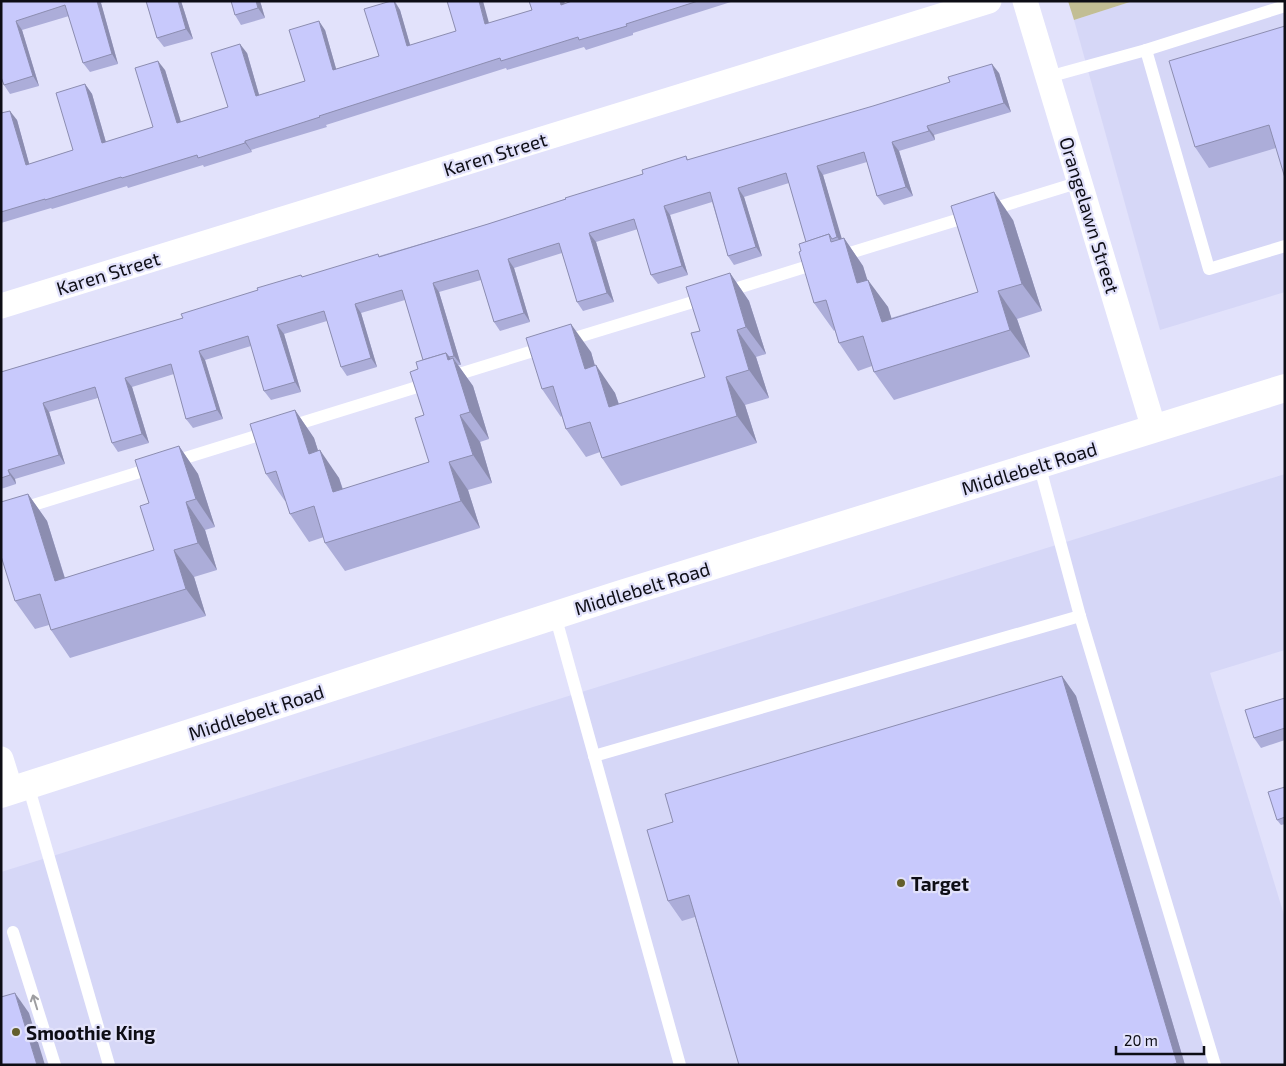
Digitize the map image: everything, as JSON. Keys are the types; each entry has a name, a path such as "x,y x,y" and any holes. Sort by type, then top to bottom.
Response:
{"main road":[{"name":"Middlebelt Road","path":"14,790 555,615 1285,388"}],"street":[{"name":"Karen Street","path":"1,306 989,1"},
{"name":"Orangelawn Street","path":"1025,1 1154,429"},
{"path":"1,759 14,790"}],"lane":[{"path":"1048,77 1146,50 1285,6"},
{"path":"1146,50 1209,269 1285,246"},
{"path":"1,515 1080,182"},
{"path":"1039,464 1080,616 1215,1065"},
{"path":"555,615 680,1065"},
{"path":"594,756 1080,616"},
{"path":"14,790 109,1065"},
{"path":"13,932 55,1065"}],"shaded area":[{"path":"1068,1 1133,1 1074,20"},
{"path":"1133,1 1285,1 1285,292 1160,330 1074,20"},
{"path":"1285,474 1285,650 1210,673 1285,918 1285,1065 1,1065 1,872"}],"building":[{"path":"1,1 97,1 112,54 83,63 65,5 16,21 33,76 4,85 1,77"},
{"path":"146,1 178,1 186,29 157,38"},
{"path":"231,1 256,1 258,8 235,15"},
{"path":"394,1 407,46 456,31 447,1 479,1 485,24 532,10 529,1 560,1 561,5 572,1 698,1 626,24 627,26 579,40 578,37 501,61 500,58 319,116 198,158 197,155 1,212 1,113 10,111 26,165 73,150 56,93 85,84 102,143 153,127 135,68 158,61 177,123 228,107 211,53 240,44 256,96 305,81 289,30 319,21 333,70 379,56 364,9"},
{"path":"1285,26 1285,178 1269,125 1195,147 1169,61"},
{"path":"992,64 1004,103 927,126 929,131 892,142 906,187 877,196 864,152 817,166 837,237 832,239 829,234 806,242 786,173 738,188 756,247 728,256 710,192 664,206 682,266 651,275 634,219 589,233 607,293 577,302 559,243 508,259 524,313 494,322 478,270 433,283 454,356 449,357 446,353 423,360 402,290 355,304 371,358 341,367 324,311 277,325 295,382 264,391 248,336 199,351 217,410 186,419 171,364 125,378 142,434 112,443 95,387 43,403 59,455 8,470 10,475 1,478 1,372 183,318 181,314 258,290 257,288 301,275 302,277 378,254 379,257 488,224 643,174 642,170 686,156 687,160 873,106 950,82 948,77"},
{"path":"994,192 1022,284 998,291 1010,330 874,372 863,336 839,343 826,300 814,303 799,252 801,251 799,244 829,234 831,242 844,238 857,283 868,280 882,322 978,292 951,206"},
{"path":"730,273 746,327 737,330 749,370 726,377 737,416 602,458 590,422 566,429 553,386 542,389 526,338 571,324 585,369 596,365 609,407 705,377 691,333 700,331 686,287"},
{"path":"446,353 448,360 453,358 470,412 460,415 473,455 449,462 461,501 325,543 314,506 290,514 276,471 266,474 250,424 295,410 309,454 320,450 333,492 429,462 415,418 424,415 410,372 418,369 416,362"},
{"path":"179,446 196,499 186,502 198,543 174,550 186,589 51,630 40,594 15,601 1,556 1,502 28,494 55,581 154,550 140,506 149,503 135,460"},
{"name":"Target","path":"1062,676 1177,1063 1171,1065 739,1065 689,895 668,901 647,830 673,822 665,794"},
{"path":"1285,698 1285,728 1254,738 1245,710"},
{"path":"1285,787 1285,817 1277,820 1268,792"},
{"path":"15,993 37,1065 1,1065 1,997"}],"place":[{"name":"Target","path":"901,883"},
{"name":"Smoothie King","path":"16,1032"}]}
